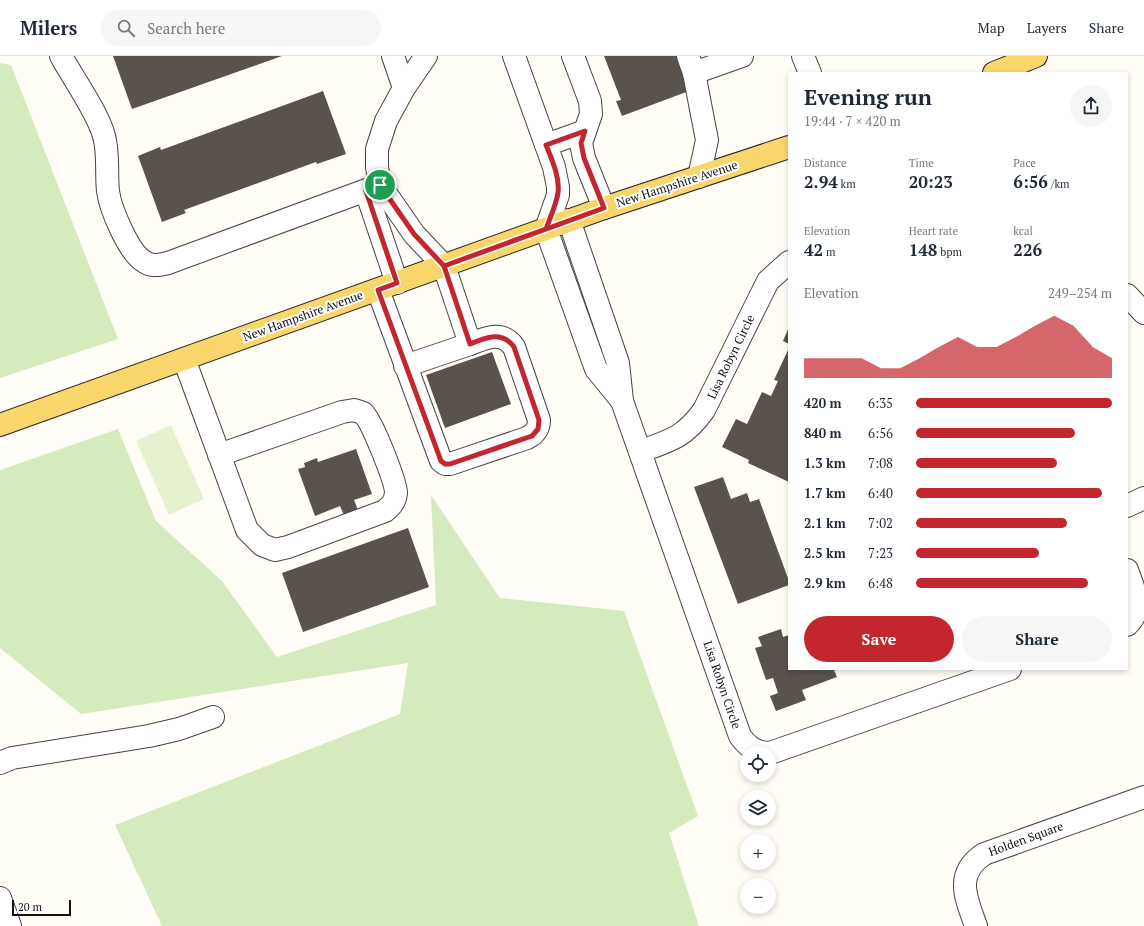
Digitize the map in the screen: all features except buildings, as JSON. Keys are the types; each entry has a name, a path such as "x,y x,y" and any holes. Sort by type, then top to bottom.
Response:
{"main road":[{"path":"1003,71 1036,56"},
{"name":"New Hampshire Avenue","path":"0,425 569,220 788,147"}],"street":[{"path":"61,56 90,108 104,138 108,192 113,211 137,258 146,263 153,265 168,263 373,188"},
{"path":"393,56 404,88"},
{"path":"405,366 493,336 503,337 511,342 539,420 538,429 532,436 450,464 445,464 441,461 405,366 387,286 373,188 377,149 386,121 404,88 426,56"},
{"path":"514,56 554,166 558,186 558,195 546,229"},
{"path":"573,56 590,101 590,114 581,143 584,158 604,208"},
{"path":"700,177 706,140 691,65 742,56"},
{"path":"804,56 810,72"},
{"path":"546,145 585,131"},
{"path":"373,188 444,266 470,344"},
{"name":"Lisa Robyn Circle","path":"569,220 618,362 622,401 641,451 740,736 746,744 754,750 762,753 770,753 1007,670"},
{"name":"Lisa Robyn Circle","path":"546,229 596,369 622,401"},
{"name":"Lisa Robyn Circle","path":"641,451 676,438 696,421 704,410 768,281 788,263"},
{"path":"1128,296 1144,313"},
{"path":"184,359 219,455 247,530 262,545 275,550 288,547 385,511 394,502 396,491 375,430 363,412 354,410 342,412 219,455"},
{"path":"1128,506 1144,498"},
{"path":"1128,573 1137,601 1134,616 1128,624"},
{"path":"0,763 12,758 149,736 179,729 213,717"},
{"name":"Holden Square","path":"976,926 965,896 965,881 969,868 978,858 984,854 1144,796"},
{"path":"0,898 10,926"}],"green space":[{"path":"0,63 11,65 118,339 0,378"},
{"path":"171,425 204,499 169,515 136,441"},
{"path":"118,429 156,521 222,581 277,657 436,605 431,495 500,598 624,611 698,816 669,833 699,926 162,926 115,825 400,714 408,663 81,714 0,648 0,470"}],"route":[{"path":"380,185 366,191 397,283 378,290 441,461 445,464 450,464 532,436 538,429 538,415 514,347 507,339 498,336 488,337 470,344 444,266 604,208 584,158 581,143 585,131 546,145 554,166 558,186 558,195 546,229 444,266 414,234 380,185"}]}
